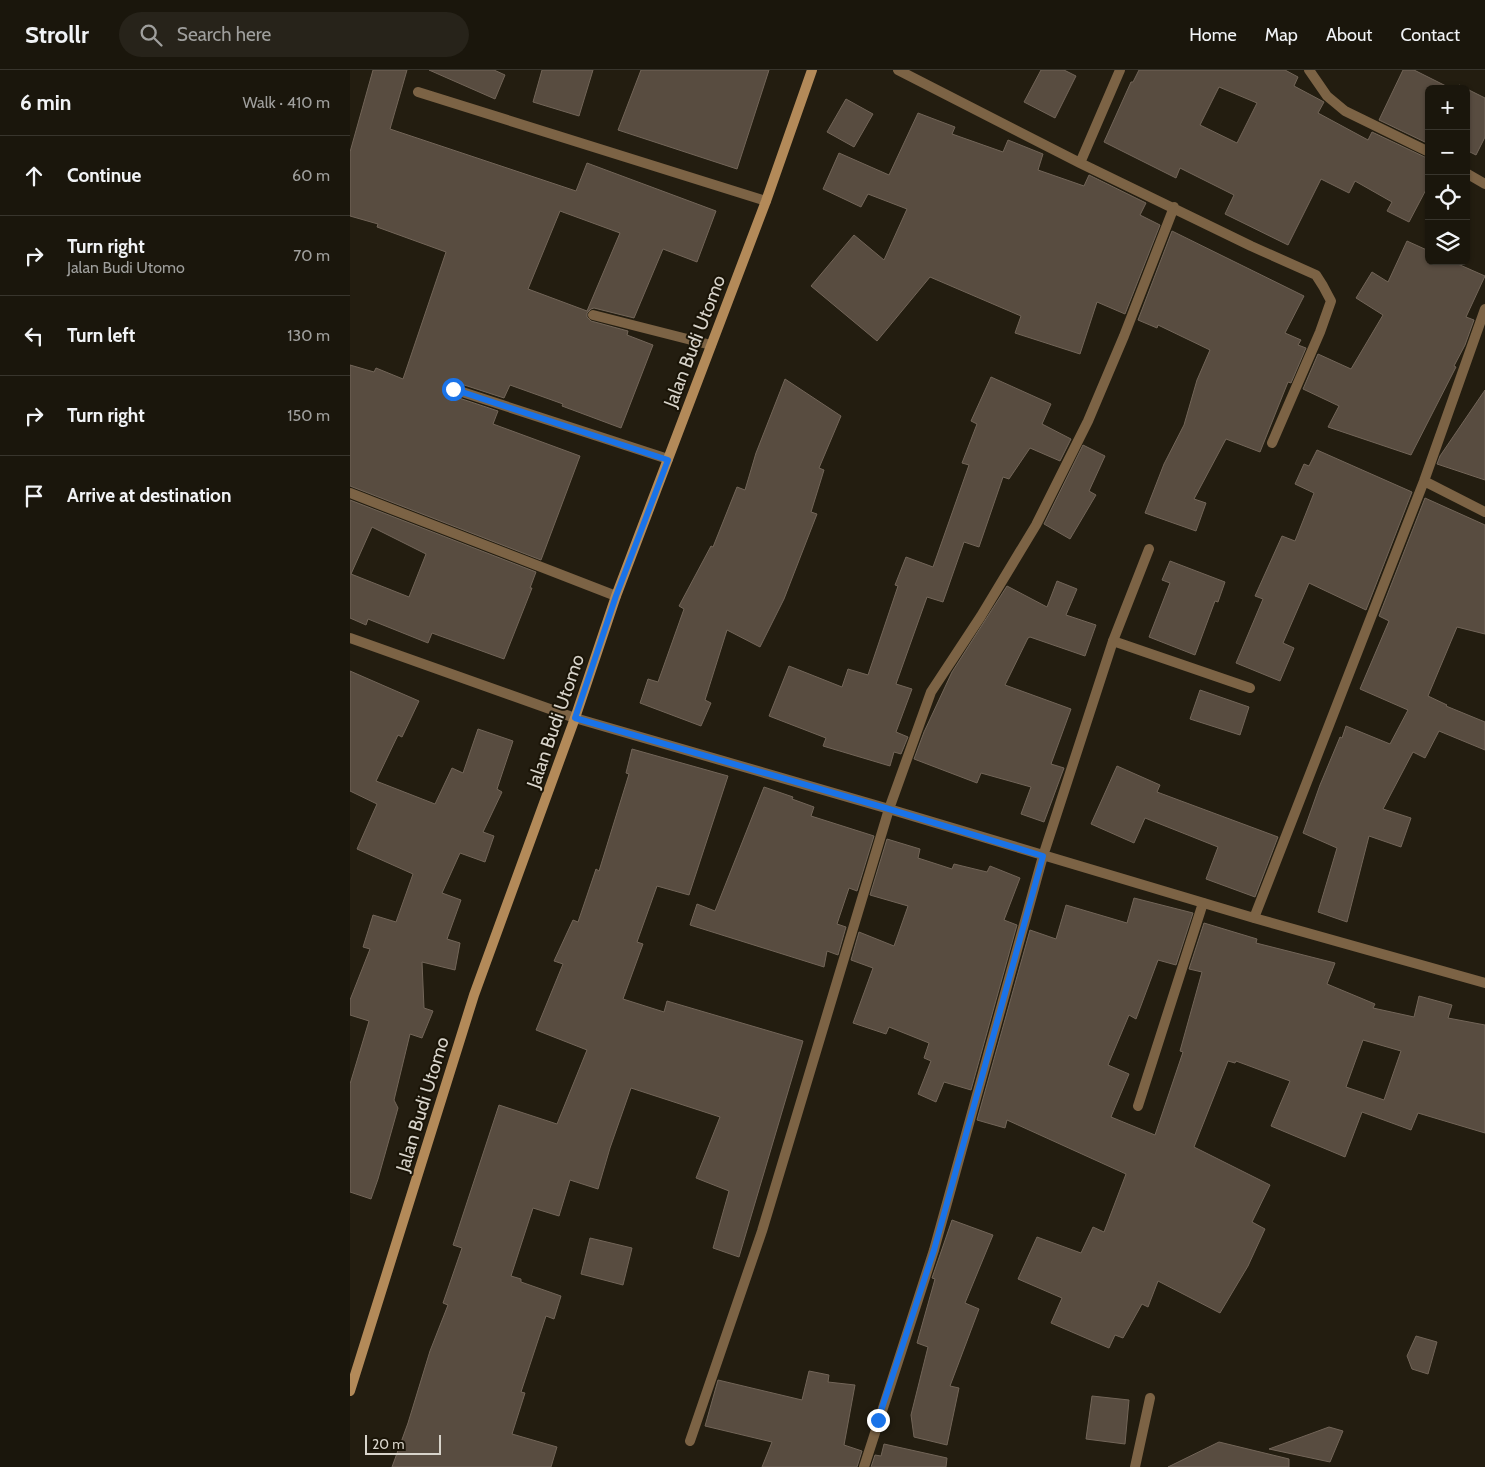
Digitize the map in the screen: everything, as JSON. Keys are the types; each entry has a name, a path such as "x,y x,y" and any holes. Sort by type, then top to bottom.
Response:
{"street":[{"name":"Jalan Budi Utomo","path":"350,1391 474,995 575,718 616,596 766,201 812,70"},
{"path":"898,70 1080,162 1316,275 1331,301 1320,332 1272,443"},
{"path":"1080,162 1120,70"},
{"path":"1310,70 1327,96 1345,111 1425,150"},
{"path":"418,92 766,201"},
{"path":"1469,175 1485,184"},
{"path":"690,1441 762,1231 889,809 931,692 981,616 1036,525 1088,421 1124,336 1174,207"},
{"path":"1254,918 1424,482 1485,309"},
{"path":"593,316 711,345"},
{"path":"453,389 668,460"},
{"path":"1424,482 1485,512"},
{"path":"350,493 616,596"},
{"path":"864,1467 934,1250 1043,856 1114,641 1149,549"},
{"path":"350,638 575,718 1254,918 1485,983"},
{"path":"1114,641 1250,688"},
{"path":"1138,1106 1203,903"},
{"path":"1135,1467 1150,1398"}],"building":[{"path":"373,70 407,70 390,129 576,191 587,163 716,211 697,262 663,249 634,318 594,308 587,313 587,317 591,321 628,331 627,335 653,345 621,428 510,385 504,398 455,382 451,382 447,386 446,391 450,395 498,411 493,424 580,456 541,560 350,486 350,365 374,372 376,368 403,379 446,252 377,227 378,224 350,216 350,152","holes":["560,211 620,233 587,311 528,289"]},
{"path":"429,70 494,70 505,75 495,99"},
{"path":"542,70 593,70 579,116 533,102"},
{"path":"641,70 769,70 737,169 618,130"},
{"path":"1041,70 1064,70 1076,76 1055,118 1024,102"},
{"path":"1139,70 1285,70 1298,77 1294,86 1324,102 1318,113 1368,140 1372,132 1425,157 1425,192 1409,222 1387,211 1392,202 1355,181 1349,193 1321,179 1288,245 1225,214 1234,195 1180,168 1176,178 1104,142 1131,82 1133,82","holes":["1219,87 1257,103 1237,143 1200,125"]},
{"path":"1403,70 1414,70 1444,85 1425,85 1425,142 1379,120"},
{"path":"1470,90 1485,98 1485,137 1476,155 1470,152"},
{"path":"846,99 873,114 854,147 827,132"},
{"path":"918,113 955,127 952,134 1003,152 1008,140 1043,154 1038,170 1084,186 1089,175 1146,203 1140,215 1160,225 1125,314 1097,302 1080,354 1015,333 1021,316 930,277 877,341 811,286 854,235 884,260 907,209 868,194 861,207 823,189 839,153 889,175"},
{"path":"1172,231 1304,296 1285,333 1301,340 1298,345 1306,348 1291,383 1288,382 1260,452 1226,439 1194,499 1206,503 1196,531 1145,513 1164,464 1184,425 1197,380 1210,350 1158,325 1157,328 1138,320"},
{"path":"1407,241 1425,249 1425,265 1460,265 1485,276 1466,317 1474,320 1465,345 1454,366 1456,367 1411,455 1328,427 1339,406 1303,389 1318,354 1351,369 1383,315 1356,298 1372,272 1388,282"},
{"path":"991,377 1051,404 1042,424 1071,439 1060,461 1030,448 1009,479 1003,477 979,547 964,542 943,602 927,597 896,684 912,689 896,732 908,737 901,754 894,752 890,766 823,746 826,738 769,716 789,666 842,687 848,669 868,675 898,586 895,585 906,557 933,567 969,465 962,463 977,424 971,421"},
{"path":"785,379 841,416 819,468 824,470 811,512 817,514 784,599 760,647 727,630 705,700 711,703 701,726 640,703 648,679 658,682 684,609 679,606 711,546 713,547 737,487 745,490 756,453"},
{"path":"1485,390 1485,480 1437,464 1440,456"},
{"path":"1083,445 1105,456 1089,491 1096,495 1070,539 1044,524"},
{"path":"1317,450 1412,492 1366,610 1309,583 1283,643 1294,648 1280,681 1236,663 1263,599 1255,596 1282,536 1295,541 1314,493 1295,484 1304,464 1309,466"},
{"path":"1425,498 1485,525 1485,634 1457,627 1428,696 1446,706 1485,722 1485,750 1439,731 1425,758 1413,752 1383,809 1411,818 1401,847 1369,836 1347,922 1318,912 1337,848 1303,833 1320,785 1346,726 1390,744 1408,710 1360,689 1389,621 1379,616"},
{"path":"350,500 536,572 530,588 532,588 504,659 432,633 428,643 368,619 366,625 350,618","holes":["372,527 426,554 409,597 351,574"]},
{"path":"1170,561 1225,582 1218,602 1215,601 1195,655 1149,637 1170,583 1162,580"},
{"path":"1057,581 1077,589 1066,615 1096,625 1085,656 1030,637 1005,685 1071,709 1051,764 1064,768 1044,822 1021,814 1031,787 981,773 977,783 914,759 924,732 952,672 1007,586 1047,607"},
{"path":"350,671 419,701 402,737 398,735 376,781 435,804 452,768 463,773 478,729 513,741 497,789 502,792 483,832 494,836 485,862 460,853 442,893 461,900 447,939 460,943 455,970 422,962 424,1008 433,1011 422,1038 410,1034 394,1100 398,1108 371,1199 350,1192 350,1084 369,1021 350,1015 350,1000 370,949 363,947 373,915 396,922 413,874 357,849 377,804 350,791"},
{"path":"1200,690 1249,707 1240,735 1190,719"},
{"path":"632,749 728,776 689,895 657,886 637,942 643,944 623,999 664,1012 667,1001 803,1041 739,1257 713,1248 729,1191 696,1178 720,1117 631,1088 598,1189 570,1180 559,1216 533,1208 511,1276 521,1279 521,1282 561,1296 554,1319 546,1316 521,1392 525,1393 512,1434 557,1447 551,1467 392,1467 408,1423 430,1351 448,1305 443,1303 462,1248 453,1245 499,1105 557,1124 587,1050 536,1030 563,964 554,961 573,920 578,922 596,869 599,871 629,774 626,773"},
{"path":"1117,766 1160,785 1157,792 1278,837 1255,897 1206,879 1218,847 1145,818 1134,843 1091,824"},
{"path":"764,787 814,807 811,816 874,836 857,891 849,888 837,924 846,927 838,955 827,951 824,967 690,925 697,904 715,911"},
{"path":"887,839 920,849 918,858 952,869 954,864 987,872 990,866 1020,878 1004,920 1017,925 971,1090 944,1082 936,1102 918,1094 931,1061 924,1058 929,1043 889,1027 886,1034 853,1023 873,968 851,960 859,932 894,946 908,906 870,895"},
{"path":"1134,898 1193,913 1176,965 1158,960 1136,1019 1129,1015 1108,1065 1129,1074 1111,1117 1155,1135 1183,1052 1180,1051 1202,972 1189,969 1204,923 1257,939 1256,943 1335,963 1327,984 1375,1004 1373,1008 1414,1017 1419,996 1452,1005 1448,1018 1485,1025 1485,1133 1418,1113 1411,1130 1362,1112 1345,1157 1271,1126 1290,1081 1236,1061 1235,1063 1228,1061 1194,1147 1270,1185 1252,1222 1265,1229 1248,1266 1220,1313 1158,1281 1148,1307 1142,1304 1123,1338 1115,1335 1109,1348 1051,1323 1062,1298 1018,1279 1037,1237 1081,1253 1093,1227 1104,1232 1126,1174 1007,1120 1005,1128 977,1120 1030,930 1056,939 1066,905 1127,923","holes":["1363,1040 1401,1051 1384,1100 1346,1087"]},
{"path":"952,1220 993,1235 965,1303 979,1309 950,1386 959,1388 947,1445 914,1437 911,1415 928,1347 917,1343 935,1279 932,1278"},
{"path":"590,1238 632,1248 623,1285 581,1274"},
{"path":"1416,1336 1437,1342 1428,1374 1412,1369 1407,1356"},
{"path":"809,1371 829,1375 828,1382 855,1385 844,1445 862,1451 857,1467 762,1467 772,1442 705,1426 718,1380 802,1400"},
{"path":"1092,1396 1129,1400 1125,1444 1086,1439"},
{"path":"1329,1427 1343,1431 1330,1462 1269,1449"},
{"path":"1219,1442 1289,1459 1289,1467 1168,1467"},
{"path":"884,1444 947,1458 946,1467 871,1467 875,1455 881,1456"}],"route":[{"path":"453,389 668,460 616,596 575,718 889,809 1043,856 934,1250 878,1420"}]}
